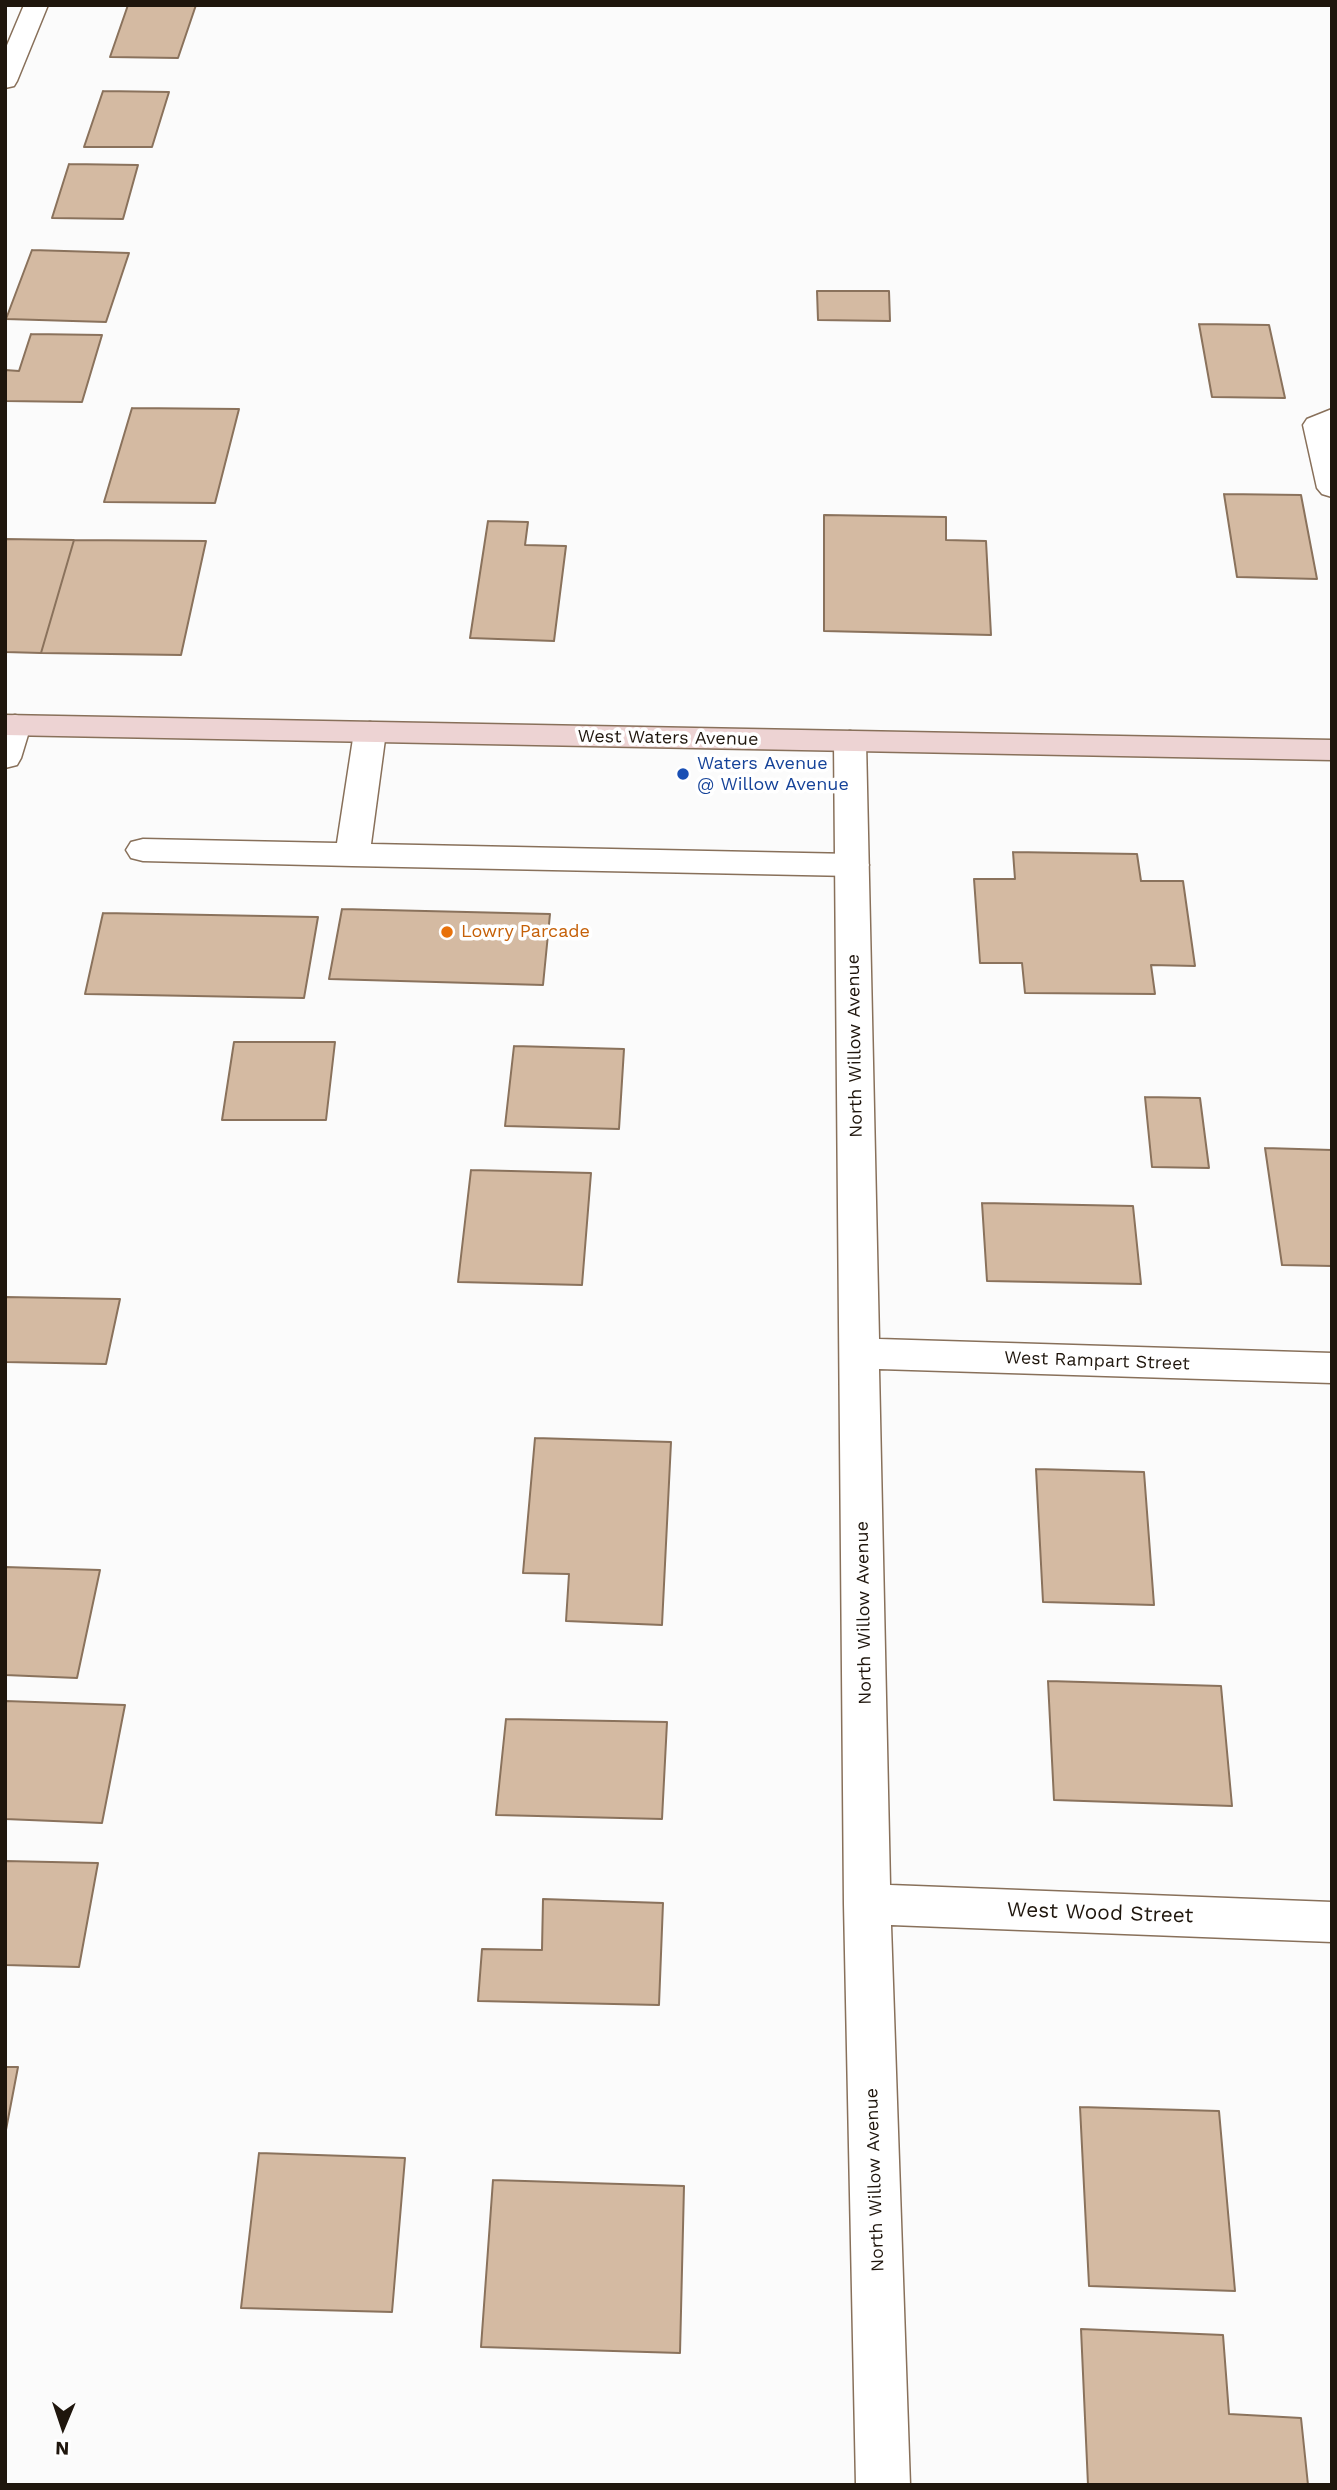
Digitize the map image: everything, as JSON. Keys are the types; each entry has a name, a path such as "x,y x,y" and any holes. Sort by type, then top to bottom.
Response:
{"main road":[{"name":"West Waters Avenue","path":"10,725 1332,750"}],"street":[{"path":"5,80 36,5"},
{"path":"1332,418 1317,425 1332,488"},
{"path":"5,758 10,725"},
{"path":"352,855 370,732"},
{"name":"North Willow Avenue","path":"850,741 862,1353 867,1904 883,2485"},
{"path":"143,850 852,865"},
{"name":"West Rampart Street","path":"862,1353 1332,1368"},
{"name":"West Wood Street","path":"867,1904 1332,1923"}],"building":[{"path":"128,5 196,5 178,58 110,57"},
{"path":"103,91 169,92 152,147 84,147"},
{"path":"69,164 138,165 123,219 52,218"},
{"path":"32,250 129,253 106,322 6,319"},
{"path":"817,291 889,291 890,321 818,320"},
{"path":"1199,324 1269,325 1285,398 1212,397"},
{"path":"31,334 102,335 82,402 5,401 5,370 19,371"},
{"path":"132,408 239,409 215,503 104,502"},
{"path":"1224,494 1301,495 1317,579 1237,577"},
{"path":"824,515 946,517 946,540 986,541 991,635 824,631"},
{"path":"488,521 528,522 525,545 566,546 554,641 470,638"},
{"path":"5,539 74,540 41,653 5,652"},
{"path":"74,540 206,541 181,655 41,653"},
{"path":"1013,852 1137,854 1141,881 1183,881 1195,966 1151,965 1155,994 1025,993 1022,963 980,963 974,879 1015,879"},
{"path":"342,909 550,914 543,985 329,979"},
{"path":"103,913 318,917 304,998 85,994"},
{"path":"234,1042 335,1042 326,1120 222,1120"},
{"path":"514,1046 624,1049 619,1129 505,1126"},
{"path":"1145,1097 1200,1098 1209,1168 1152,1167"},
{"path":"1265,1148 1332,1150 1332,1266 1282,1265"},
{"path":"471,1170 591,1173 582,1285 458,1282"},
{"path":"982,1203 1133,1206 1141,1284 987,1281"},
{"path":"5,1297 120,1299 106,1364 5,1362"},
{"path":"535,1438 671,1442 662,1625 566,1621 569,1574 523,1573"},
{"path":"1036,1469 1144,1472 1154,1605 1043,1602"},
{"path":"5,1567 100,1570 77,1678 5,1675"},
{"path":"1048,1681 1221,1686 1232,1806 1054,1800"},
{"path":"5,1701 125,1705 102,1823 5,1819"},
{"path":"506,1719 667,1722 662,1819 496,1815"},
{"path":"5,1861 98,1863 79,1967 5,1965"},
{"path":"543,1899 663,1903 659,2005 478,2001 482,1949 542,1950"},
{"path":"5,2067 18,2067 5,2135"},
{"path":"1080,2107 1219,2111 1235,2291 1089,2286"},
{"path":"259,2153 405,2158 392,2312 241,2308"},
{"path":"493,2180 684,2186 680,2353 481,2347"},
{"path":"1081,2329 1223,2335 1229,2414 1301,2418 1308,2485 1088,2485"}],"place":[{"name":"Waters Avenue @ Willow Avenue","path":"683,774"},
{"name":"Lowry Parcade","path":"447,932"}]}
